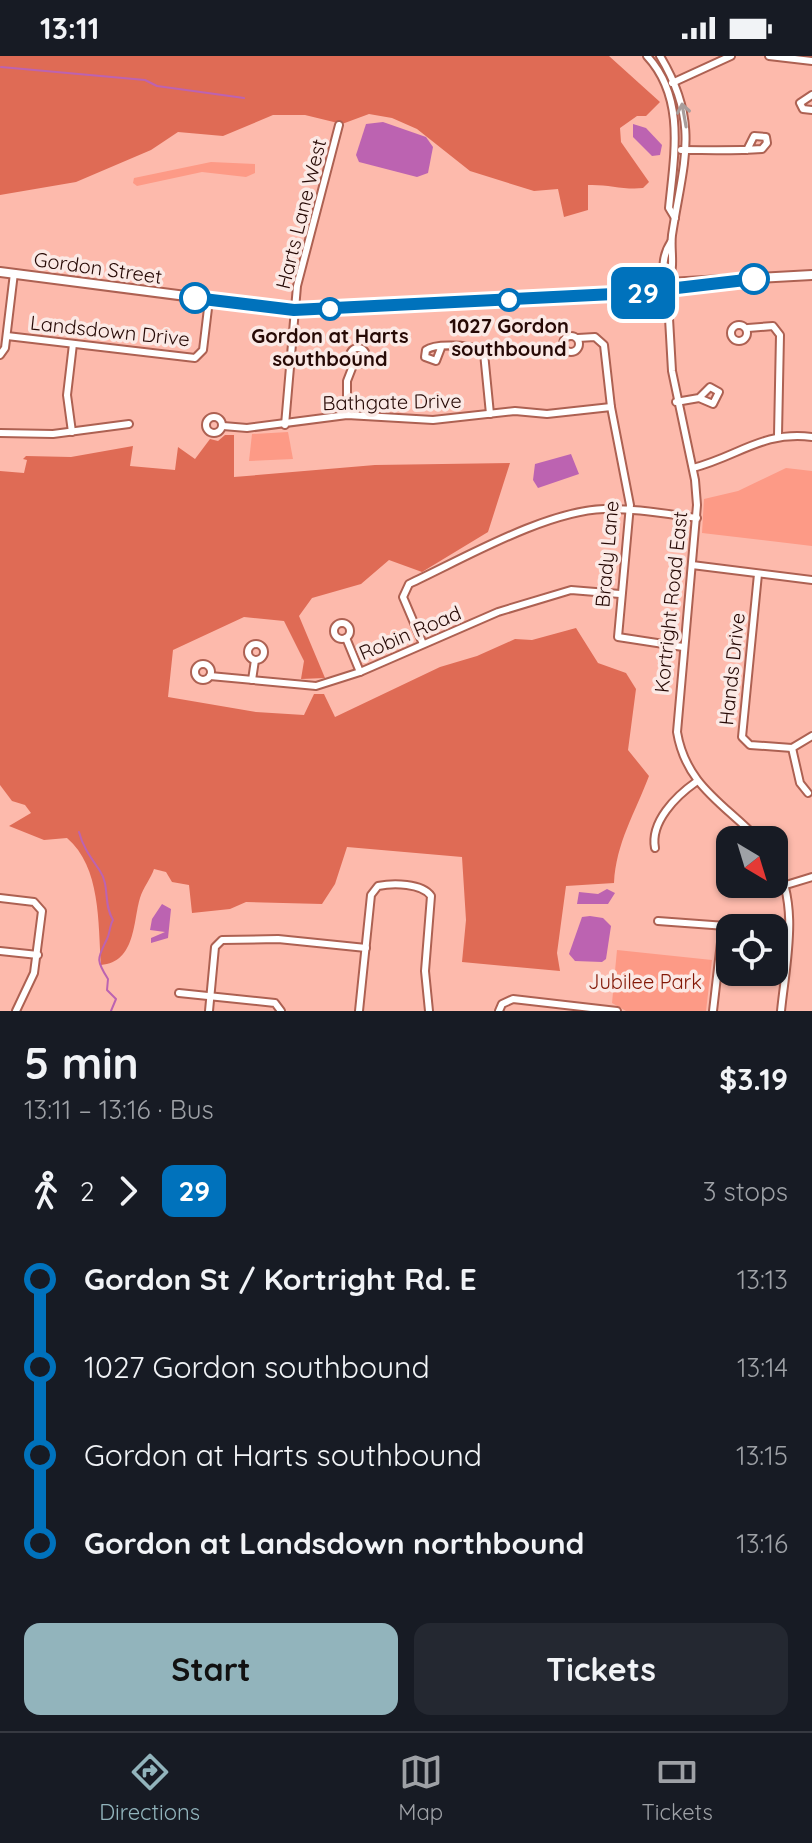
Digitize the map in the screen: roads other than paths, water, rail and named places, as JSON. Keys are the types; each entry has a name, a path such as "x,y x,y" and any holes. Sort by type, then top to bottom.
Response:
{"main road":[{"name":"Gordon Street","path":"0,272 294,310 623,291 632,285 667,287 812,275"}],"street":[{"path":"647,56 666,86 673,108 674,150 669,208 675,218 680,209 687,130 675,81 660,56"},
{"path":"666,86 731,56"},
{"path":"769,56 812,61"},
{"path":"812,95 800,103 803,109 812,110"},
{"name":"Harts Lane West","path":"285,425 294,310 339,125"},
{"path":"674,150 747,150"},
{"name":"Kortright Road East","path":"675,218 671,242 672,274 667,287 676,402 693,468 697,518 677,732 683,756 696,782 740,826"},
{"path":"0,355 7,336 14,273"},
{"name":"Landsdown Drive","path":"7,336 199,357 203,350 209,300"},
{"path":"748,328 773,326 780,335 778,435"},
{"name":"Brady Lane","path":"578,338 595,337 603,343 611,407 627,477 630,510 618,637 683,647"},
{"path":"72,432 67,395 73,344"},
{"path":"441,348 471,345 484,353 490,414"},
{"path":"347,415 347,381 354,363"},
{"path":"676,402 699,398"},
{"name":"Bathgate Drive","path":"223,426 285,425 347,415 433,420 611,407"},
{"path":"0,433 72,432 129,424"},
{"path":"693,468 732,456 778,435 812,437"},
{"path":"423,644 403,597 409,584 499,539 592,510 630,510 697,518"},
{"path":"692,565 812,580"},
{"name":"Hands Drive","path":"758,574 742,737 750,745 792,748"},
{"name":"Robin Road","path":"210,676 316,686 360,672 498,612 571,590 620,594"},
{"path":"346,638 360,672"},
{"path":"252,680 255,660"},
{"path":"808,793 800,783 792,748 812,736"},
{"path":"655,848 653,836 673,800 696,782"},
{"path":"788,884 812,877"},
{"path":"359,1011 375,888 384,884 428,891 431,899 425,971 429,1011"},
{"path":"0,898 39,906 42,911 34,973 16,1011"},
{"path":"781,1011 789,932 787,898"},
{"path":"658,921 716,925"},
{"path":"209,1011 215,947 222,940 278,939 366,948"},
{"path":"0,951 38,955"},
{"path":"713,1011 716,985"},
{"path":"179,993 275,1003 281,1011"},
{"path":"499,1011 502,1004 513,999 617,1011"}],"waterway":[{"path":"1,67 145,80 157,86 244,98"},
{"path":"79,832 103,877 113,920 99,959 108,979 107,990 116,999 111,1011"}],"place":[{"name":"1027 Gordon southbound","path":"509,300"},
{"name":"Gordon at Harts southbound","path":"330,309"}],"park label":[{"name":"Jubilee Park","path":"645,982"}]}
